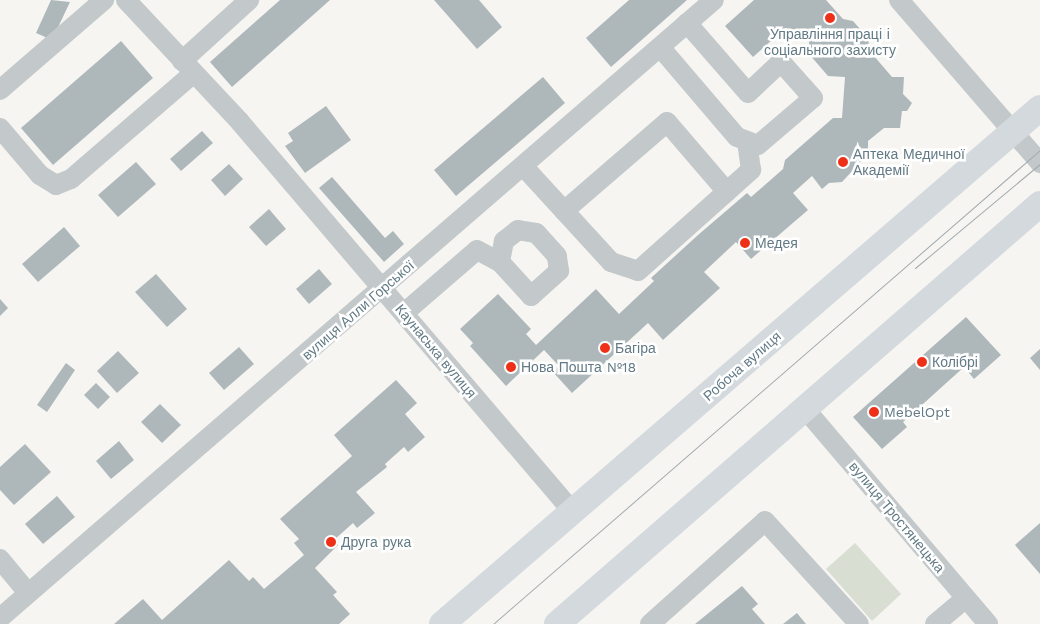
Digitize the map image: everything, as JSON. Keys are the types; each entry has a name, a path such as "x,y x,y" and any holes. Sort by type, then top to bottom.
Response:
{"main road":[{"name":"Робоча вулиця","path":"442,624 1040,108"},
{"path":"557,624 806,410 1040,204"}],"street":[{"path":"0,90 104,0"},
{"name":"Каунаська вулиця","path":"126,0 240,122 573,512"},
{"path":"0,128 40,175 56,185 70,179 188,67 250,0"},
{"name":"вулиця Алли Горської","path":"0,618 384,289 714,0"},
{"path":"899,0 1040,163"},
{"path":"660,47 737,137 758,145 813,98 781,62 748,93 687,23"},
{"path":"564,211 667,122 728,192"},
{"path":"524,166 611,262 638,271 751,170 747,141"},
{"path":"404,313 477,250 500,262"},
{"name":"вулиця Тростянецька","path":"806,410 988,624"},
{"path":"650,624 766,521 859,624"},
{"path":"0,559 28,593"},
{"path":"936,624 965,599"}],"shaded area":[{"path":"855,543 901,594 872,621 826,569"}],"building":[{"path":"51,0 70,2 52,40 36,33"},
{"path":"280,0 330,0 232,87 210,62"},
{"path":"434,0 479,0 502,27 477,49"},
{"path":"629,0 687,0 611,67 586,38"},
{"path":"754,0 826,0 843,19 853,21 869,39 868,49 892,77 904,77 903,94 912,103 907,111 902,111 900,128 884,128 868,141 868,154 842,182 829,183 822,189 812,176 793,193 808,210 751,259 736,242 704,272 720,288 663,340 648,323 572,393 553,372 559,366 544,350 506,386 470,346 473,343 460,329 498,294 531,329 526,334 536,345 596,289 619,314 654,281 651,278 698,235 747,193 751,197 783,169 785,160 833,118 842,118 845,77 828,76 809,54 809,35 772,32 772,40 753,57 725,26"},
{"path":"121,41 153,78 53,165 21,128"},
{"path":"543,77 565,103 456,196 434,170"},
{"path":"326,106 351,140 305,173 285,146 293,141 288,133"},
{"path":"202,131 213,143 181,171 170,159"},
{"path":"136,162 156,184 118,217 98,195"},
{"path":"229,164 243,179 225,196 211,180"},
{"path":"332,177 385,238 393,231 404,244 384,262 319,188"},
{"path":"269,209 286,229 266,246 249,227"},
{"path":"64,227 80,246 38,282 22,264"},
{"path":"319,269 332,284 309,304 296,289"},
{"path":"156,274 187,309 167,327 135,292"},
{"path":"0,299 8,308 0,316"},
{"path":"966,317 1001,355 974,379 964,367 903,422 907,427 882,449 853,417"},
{"path":"239,347 254,364 224,390 209,373"},
{"path":"1040,349 1040,370 1030,358"},
{"path":"118,351 139,373 117,393 97,371"},
{"path":"66,363 75,370 47,412 37,405"},
{"path":"396,380 417,403 405,414 425,437 408,452 404,447 385,464 387,467 356,492 375,513 357,528 353,523 334,540 338,545 315,568 337,592 333,595 350,614 339,624 114,624 143,599 162,620 229,560 249,581 253,577 264,589 304,555 294,543 299,539 280,519 352,456 334,435"},
{"path":"96,383 110,397 98,409 84,395"},
{"path":"160,404 181,425 162,443 141,422"},
{"path":"119,441 134,460 111,479 96,461"},
{"path":"25,444 51,472 14,505 0,490 0,467"},
{"path":"57,496 75,517 43,544 25,524"},
{"path":"1040,523 1040,574 1015,545"},
{"path":"742,586 758,604 752,609 765,624 695,624"},
{"path":"797,613 806,624 783,624"}],"tram line":[{"path":"493,624 1040,150"},
{"path":"915,268 1040,164"}],"place":[{"name":"Управління праці і соціального захисту","path":"830,18"},
{"name":"Аптека Медичної Академії","path":"843,162"},
{"name":"Медея","path":"745,243"},
{"name":"Багіра","path":"605,348"},
{"name":"Колібрі","path":"922,362"},
{"name":"Нова Пошта №18","path":"511,367"},
{"name":"MebelOpt","path":"874,412"},
{"name":"Друга рука","path":"331,542"}]}
